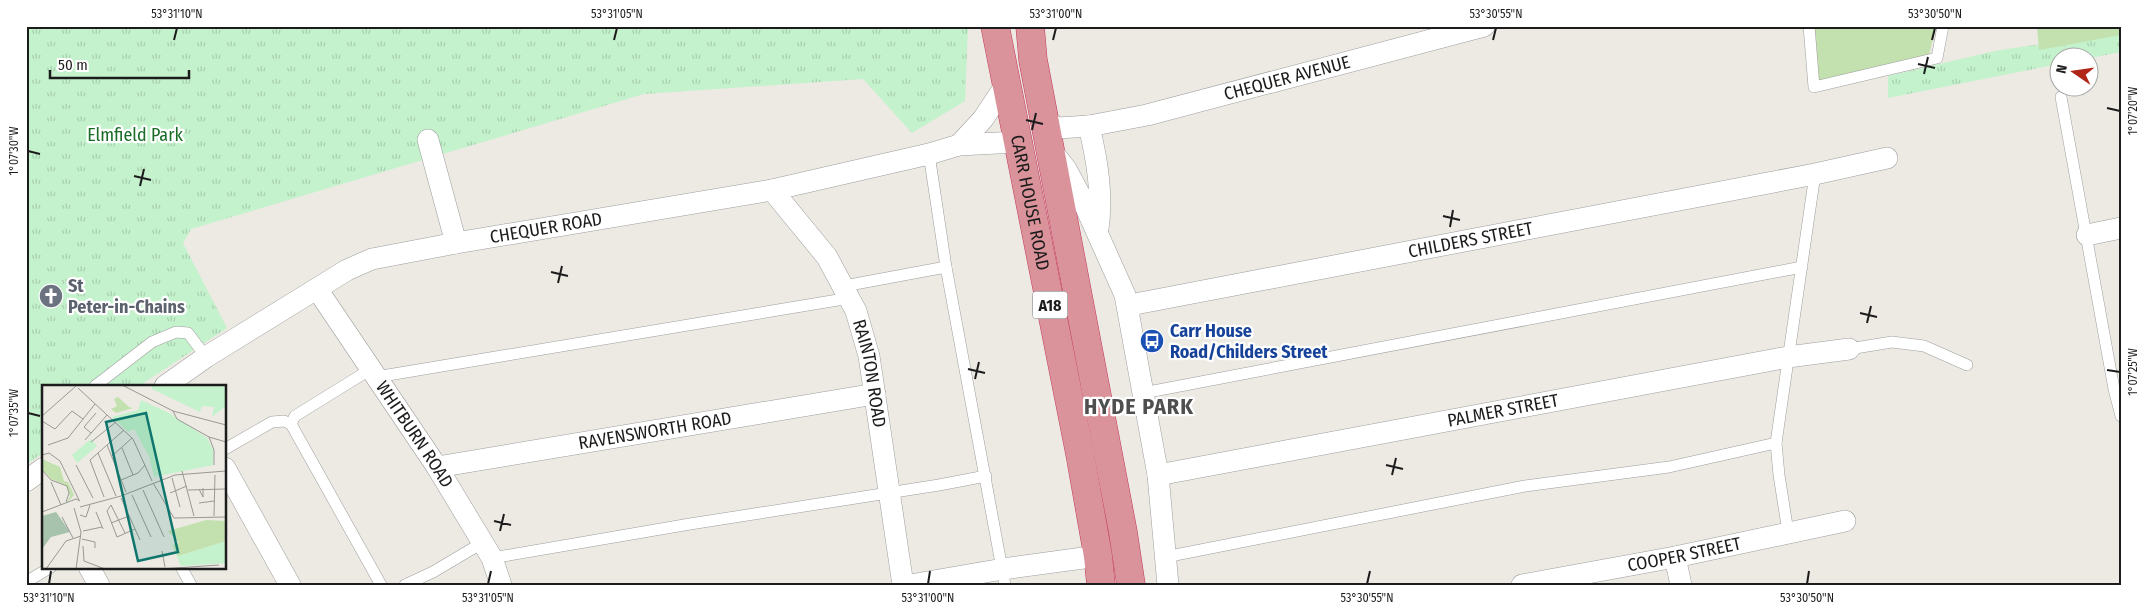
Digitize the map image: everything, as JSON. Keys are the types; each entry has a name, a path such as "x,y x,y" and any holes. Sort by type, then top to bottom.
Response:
{"highway":[{"name":"CARR HOUSE ROAD","path":"994,26 1080,454 1098,556 1101,585"},
{"name":"CARR HOUSE ROAD","path":"1030,26 1033,60 1122,523 1131,585"}],"street":[{"name":"CHEQUER AVENUE","path":"1044,120 1058,128 1089,126 1147,115 1484,26"},
{"name":"CHEQUER ROAD","path":"958,145 983,119 1006,86"},
{"path":"1089,126 1098,168 1100,217 1097,231"},
{"path":"428,140 456,242"},
{"name":"CHEQUER ROAD","path":"173,384 206,357 347,270 372,259 456,242 772,190 929,154 958,145 1017,142"},
{"path":"1050,148 1066,169 1097,231 1121,283 1129,310 1158,475 1168,585"},
{"name":"CHILDERS STREET","path":"1129,310 1135,304 1815,174 1887,158"},
{"name":"RAINTON ROAD","path":"772,190 827,257 847,292 864,333 875,394 903,585"},
{"path":"2087,235 2121,228"},
{"name":"WHITBURN ROAD","path":"317,289 436,466 487,550 501,585"},
{"name":"PALMER STREET","path":"1158,475 1788,357 1849,349"},
{"name":"RAVENSWORTH ROAD","path":"436,466 875,394"},
{"path":"226,470 290,585"},
{"name":"COOPER STREET","path":"1531,584 1675,557 1845,521"},
{"path":"910,585 1004,577 1098,556"},
{"path":"1675,557 1681,585"},
{"path":"89,568 99,585"}],"lane":[{"path":"1809,26 1814,87 1937,58 1943,26"},
{"path":"2061,98 2114,390 2121,416"},
{"path":"929,154 946,267 1004,577"},
{"path":"1788,532 1776,443 1815,174"},
{"path":"291,424 295,416 373,373 847,292 946,267"},
{"path":"1143,393 1802,267"},
{"path":"95,385 152,342 176,332 188,333 206,357"},
{"path":"1849,349 1892,342 1924,346 1966,365"},
{"path":"226,448 272,422 284,421 291,424 382,585"},
{"path":"1165,558 1525,486 1669,467 1776,443"},
{"path":"405,585 487,550 690,524 986,476"},
{"path":"26,582 49,568"},
{"path":"182,568 191,585"}],"green space":[{"name":"Elmfield Park","path":"26,26 968,26 965,101 912,133 863,79 644,94 191,229 183,243 227,328 141,385 42,385 42,453 26,465"},
{"path":"1814,26 1936,26 1929,55 1818,81"},
{"path":"2037,26 2121,26 2121,35 2039,50"},
{"path":"2121,32 2121,52 2100,56 2100,48 2050,48 2050,66 1888,98 1888,76 1995,51"}],"place":[{"name":"St Peter-in-Chains","path":"51,296"},
{"name":"Carr House Road/Childers Street","path":"1152,341"}],"district":[{"name":"HYDE PARK","path":"1139,406"}]}
